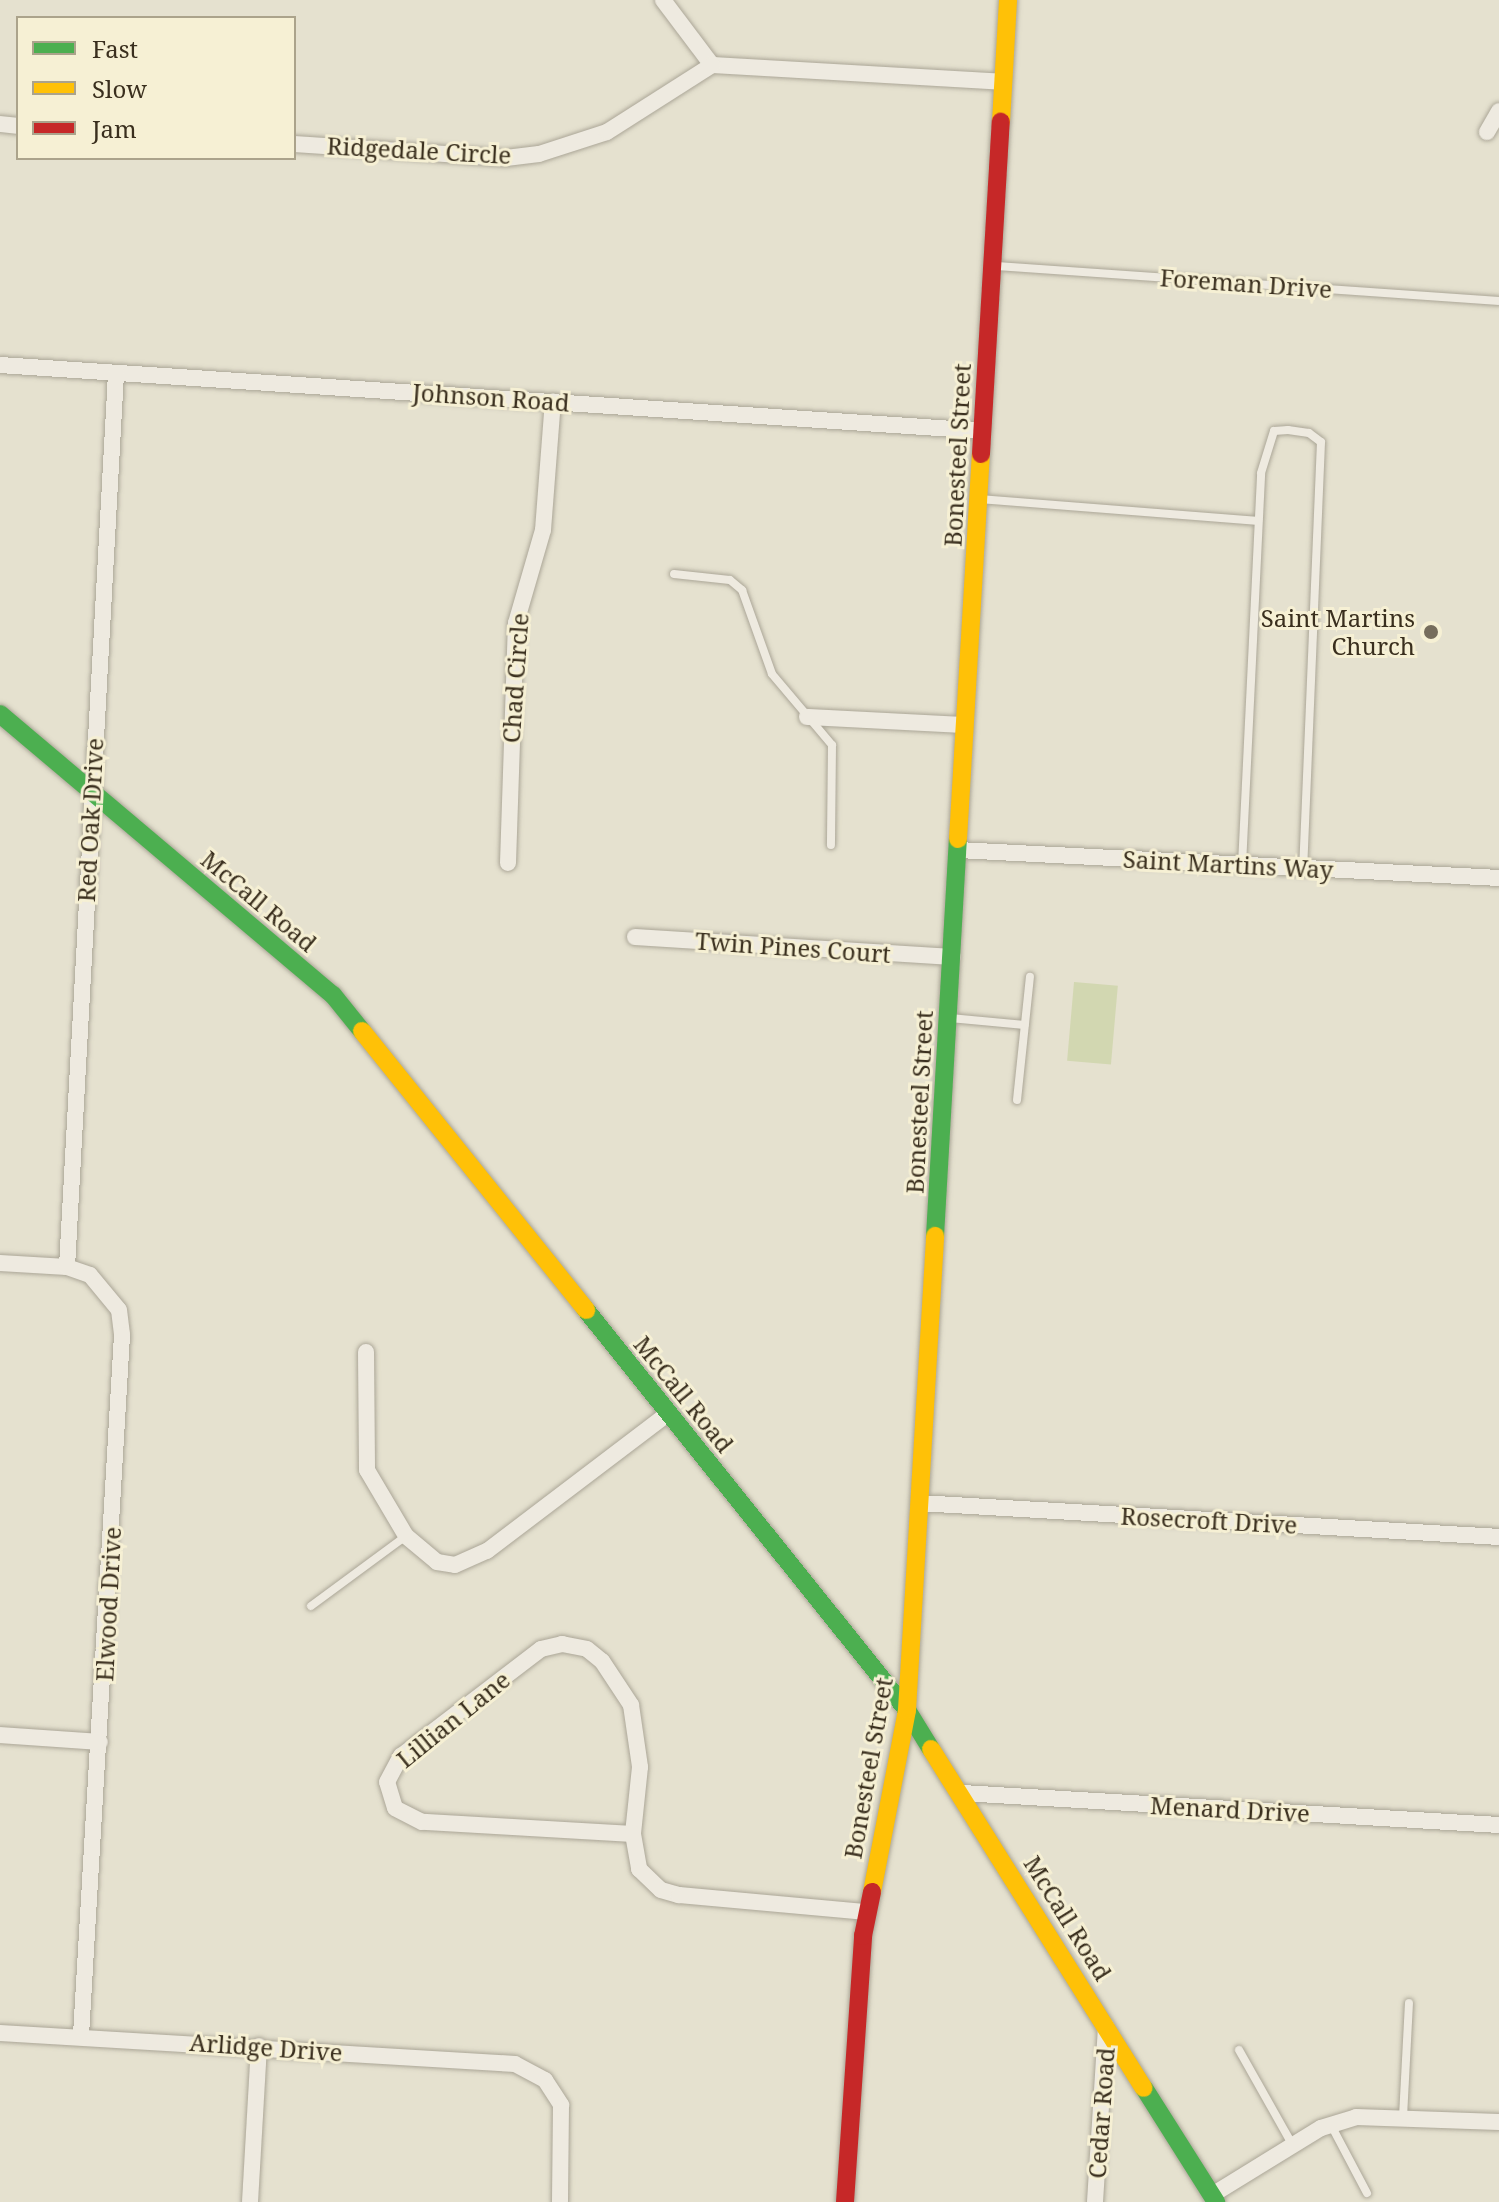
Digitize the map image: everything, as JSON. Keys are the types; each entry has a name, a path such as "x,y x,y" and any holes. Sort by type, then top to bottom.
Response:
{"street":[{"path":"663,0 712,65 1003,82"},
{"name":"Bonesteel Street","path":"845,2202 867,1912 907,1710 1008,0"},
{"name":"Ridgedale Circle","path":"296,144 506,158 539,154 607,132 712,65"},
{"path":"1487,132 1499,111"},
{"name":"Johnson Road","path":"0,365 983,431"},
{"name":"Red Oak Drive","path":"67,1267 116,373"},
{"name":"Chad Circle","path":"508,863 516,623 543,530 553,401"},
{"name":"McCall Road","path":"0,714 333,995 907,1710 962,1793 1214,2199"},
{"path":"807,717 965,725"},
{"name":"Saint Martins Way","path":"958,850 1499,878"},
{"name":"Twin Pines Court","path":"635,937 952,957"},
{"name":"Elwood Drive","path":"0,1263 67,1267 106,1289 119,1310 122,1335 81,2035"},
{"path":"366,1352 367,1470 406,1536 437,1562 472,1561 669,1413"},
{"name":"Rosecroft Drive","path":"919,1503 1499,1537"},
{"name":"Lillian Lane","path":"633,1834 422,1822 395,1808 387,1782 401,1756 541,1649 573,1645 587,1649 613,1675 636,1721 640,1767 633,1834 639,1869 670,1893 867,1912"},
{"path":"0,1735 100,1742"},
{"name":"Menard Drive","path":"962,1793 1499,1825"},
{"name":"Cedar Road","path":"1095,2202 1106,2024"},
{"name":"Arlidge Drive","path":"0,2033 81,2035 497,2061 531,2069 545,2080 561,2105 560,2202"},
{"path":"250,2202 259,2046"},
{"path":"1214,2199 1292,2144 1356,2117 1499,2122"}],"lane":[{"name":"Foreman Drive","path":"992,266 1499,301"},
{"path":"1242,865 1261,473 1274,431 1309,433 1321,442 1303,868"},
{"path":"979,499 1258,521"},
{"path":"674,574 730,580 742,590 772,674 832,745 831,845"},
{"path":"1017,1100 1030,977"},
{"path":"948,1018 1025,1025"},
{"path":"311,1606 406,1536"},
{"path":"1403,2117 1409,2003"},
{"path":"1239,2050 1292,2144"},
{"path":"1331,2125 1367,2193"}],"green space":[{"path":"1074,982 1118,986 1111,1065 1067,1061"}],"traffic: fast":[{"path":"0,714 333,995 362,1031"},
{"path":"935,1236 958,839"},
{"path":"586,1310 907,1710 931,1749"},
{"path":"1144,2088 1216,2202"}],"traffic: slow":[{"path":"1001,122 1008,0"},
{"path":"958,839 981,454"},
{"path":"362,1031 586,1310"},
{"path":"872,1892 907,1710 935,1236"},
{"path":"931,1749 1144,2088"}],"traffic: jam":[{"path":"981,454 1001,122"},
{"path":"845,2202 863,1936 872,1892"}],"place":[{"name":"Saint Martins Church","path":"1431,632"}]}
